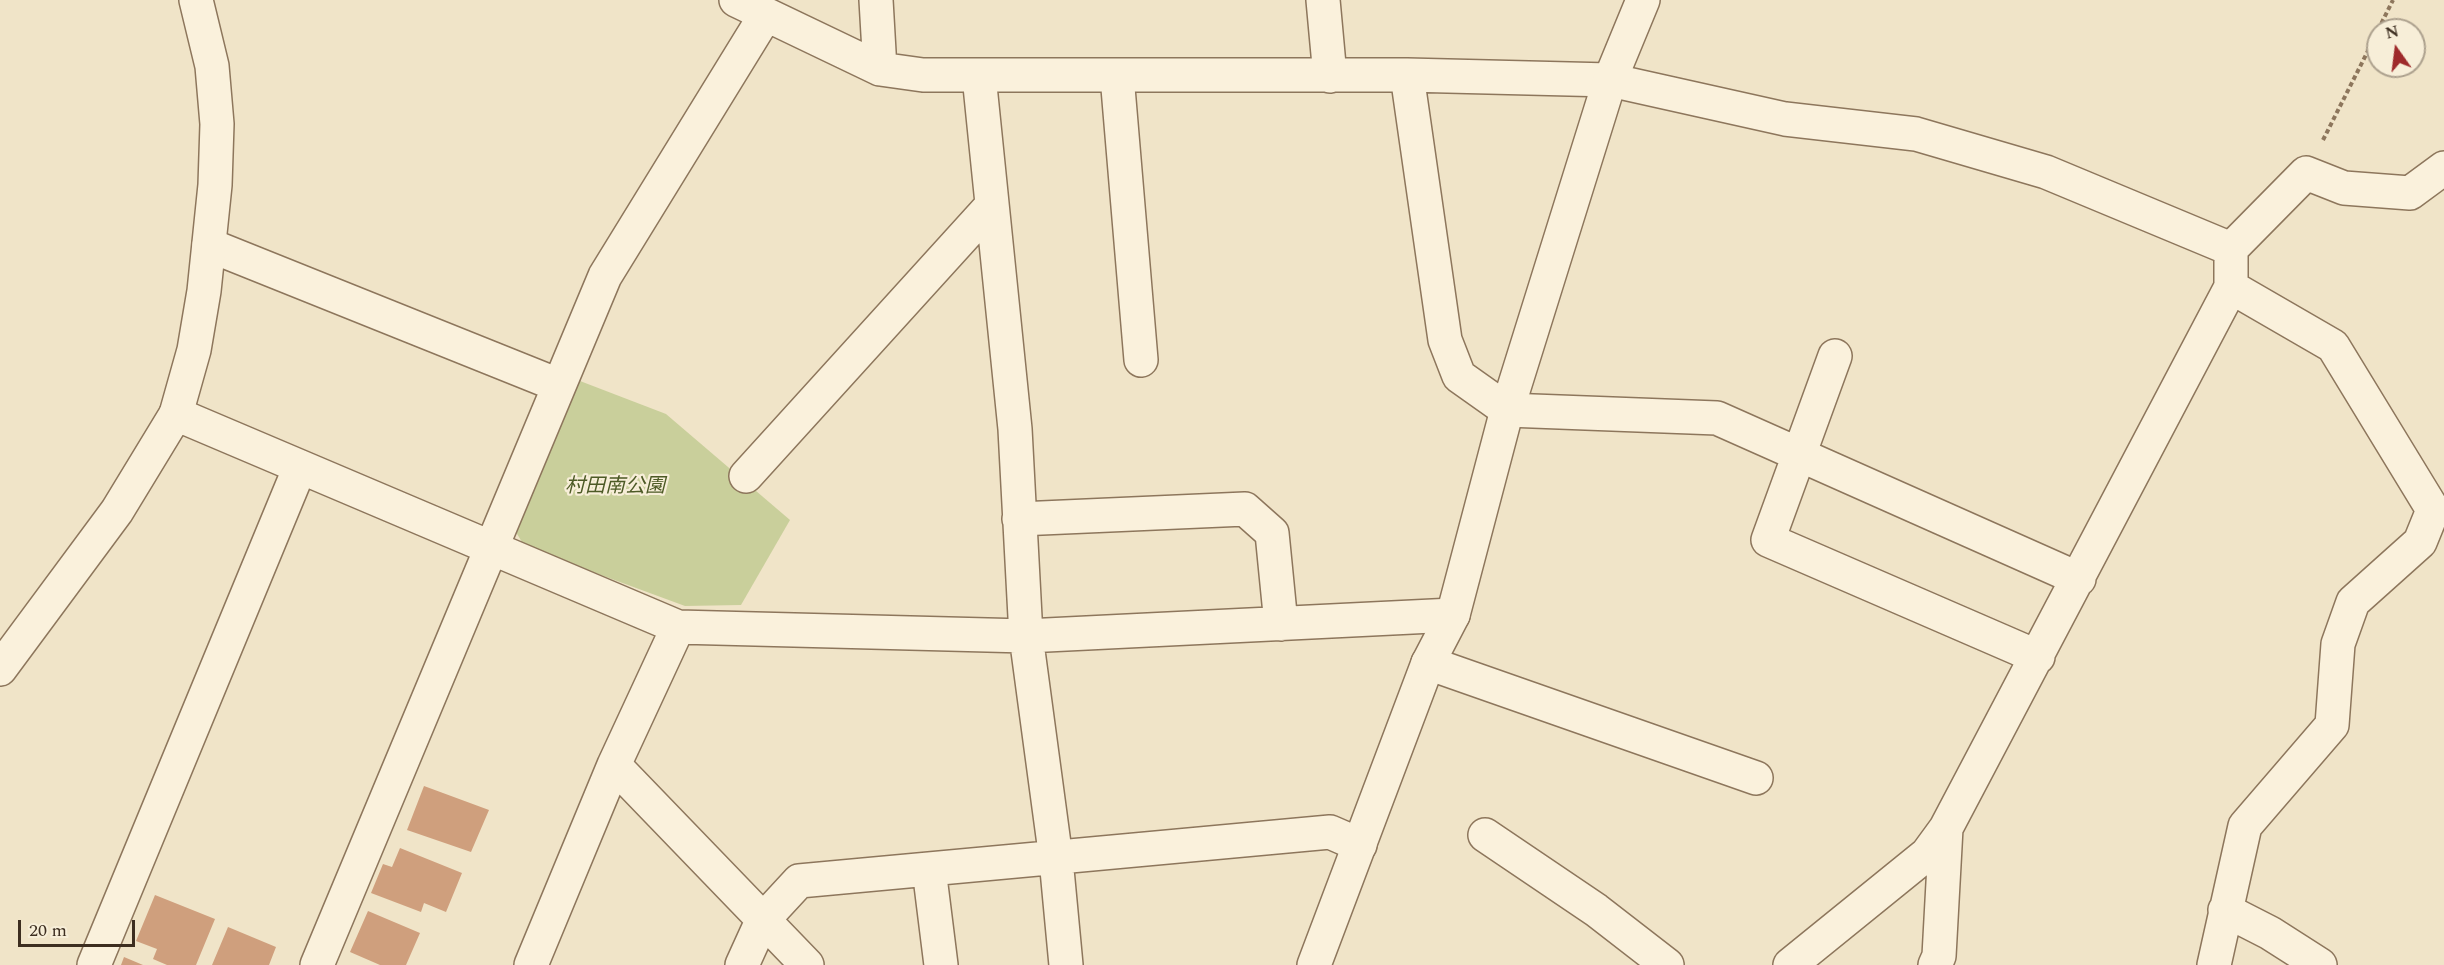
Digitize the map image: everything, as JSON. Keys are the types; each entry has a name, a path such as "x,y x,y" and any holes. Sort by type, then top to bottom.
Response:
{"street":[{"path":"2,670 117,511 176,414 194,350 209,245 218,124 212,66 196,0"},
{"path":"736,0 880,69 923,75 1407,75 1610,80 1785,119 1916,134 2046,172 2231,249"},
{"path":"876,0 880,69"},
{"path":"1323,0 1330,76"},
{"path":"1314,965 1428,663 1453,615 1507,410 1610,80 1643,0"},
{"path":"317,965 605,276 765,15"},
{"path":"1407,75 1445,340 1459,376 1507,410 1717,418 2079,579"},
{"path":"979,76 1015,429 1026,636 1056,859 1066,965"},
{"path":"1117,76 1141,360"},
{"path":"1790,965 1927,854 1946,828 2231,288 2231,249 2306,173 2344,188 2410,193 2444,168"},
{"path":"746,476 992,205"},
{"path":"209,245 558,385"},
{"path":"2214,965 2245,826 2332,726 2338,644 2353,602 2420,542 2433,510 2333,346 2231,288"},
{"path":"1835,356 1768,540 2038,657"},
{"path":"176,414 678,627 1026,636 1453,615"},
{"path":"94,965 300,467"},
{"path":"1020,519 1245,509 1272,533 1281,624"},
{"path":"531,965 614,765 678,627"},
{"path":"1428,663 1756,778"},
{"path":"614,765 762,921 807,965"},
{"path":"1935,965 1939,956 1946,828"},
{"path":"742,965 762,921 799,881 1330,832 1360,845"},
{"path":"1485,835 1596,910 1667,965"},
{"path":"929,869 941,965"},
{"path":"2225,910 2270,933 2320,965"}],"path":[{"path":"2384,18 2393,0"},
{"path":"2306,173 2366,54"}],"green space":[{"name":"村田南公園","path":"567,376 666,414 790,520 741,605 685,606 525,547 508,519"}],"building":[{"path":"424,786 489,810 471,852 407,830"},
{"path":"400,848 462,873 446,912 424,903 421,912 371,893 383,864 392,867"},
{"path":"155,895 215,919 196,965 167,965 153,959 157,949 136,941"},
{"path":"368,911 420,933 406,965 380,965 350,952"},
{"path":"228,927 276,947 269,965 212,965"},
{"path":"124,957 143,965 121,965"}]}
